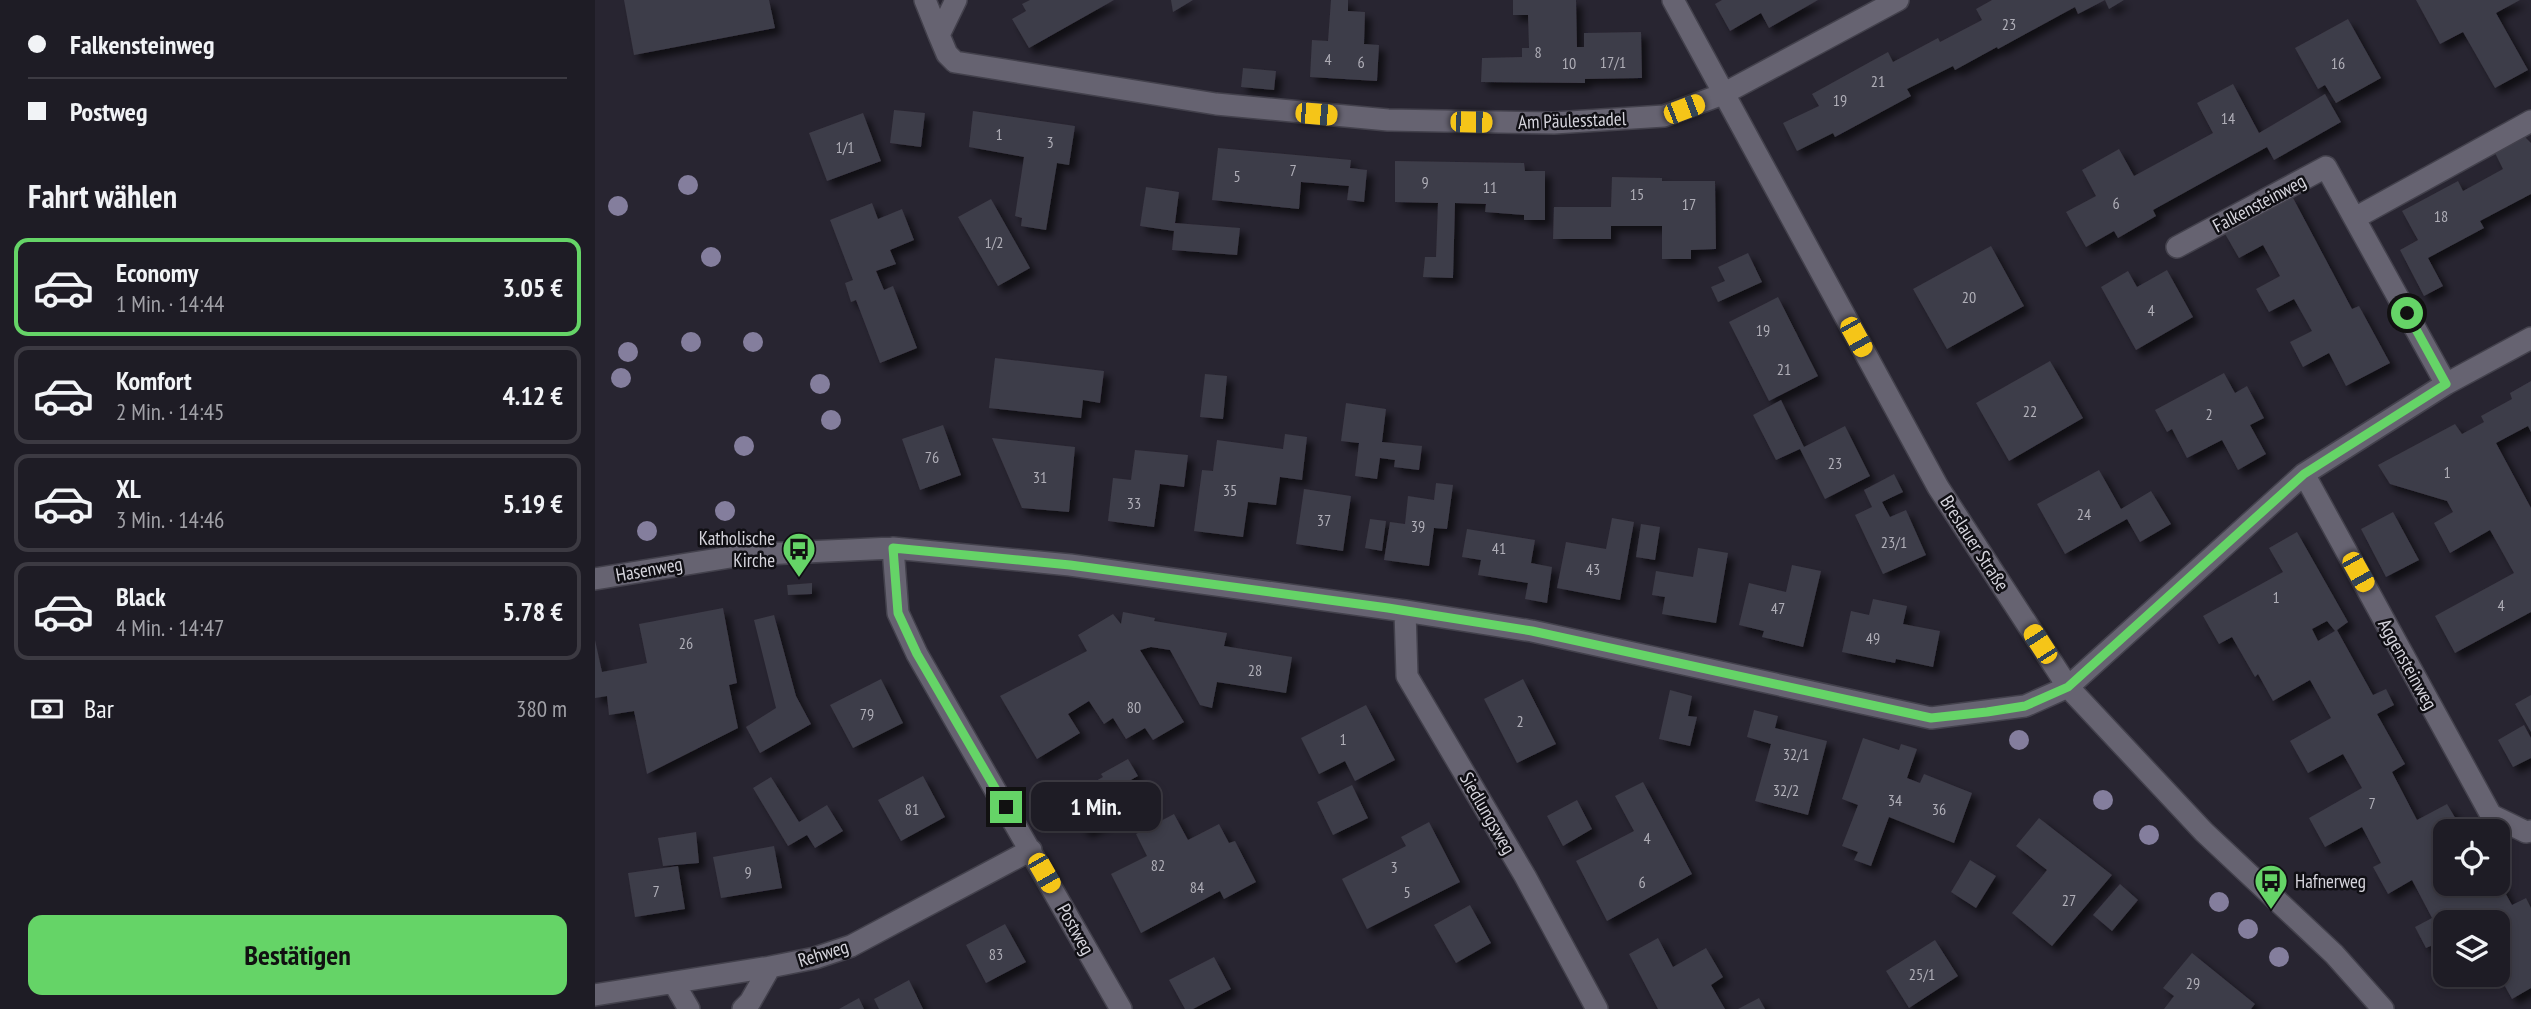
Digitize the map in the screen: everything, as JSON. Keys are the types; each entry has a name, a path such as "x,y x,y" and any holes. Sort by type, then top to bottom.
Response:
{"street":[{"path":"925,0 939,35"},
{"path":"939,35 956,0"},
{"name":"Breslauer Straße","path":"1672,0 1938,487 2068,687 2204,832 2334,954 2383,1009"},
{"name":"Am Päulesstadel","path":"939,35 947,54 955,62 1216,104 1388,120 1554,123 1664,116 1723,94 1898,0"},
{"path":"2355,218 2531,121"},
{"name":"Falkensteinweg","path":"2177,247 2326,167 2446,384"},
{"path":"2068,687 2304,474 2446,384 2531,338"},
{"name":"Aggensteinweg","path":"2304,474 2491,815 2526,832 2531,831"},
{"name":"Hasenweg","path":"595,579 743,555 893,548 1070,565 1544,633 1931,718 2025,706 2068,687"},
{"name":"Postweg","path":"893,548 898,613 917,654 1121,1009"},
{"name":"Siedlungsweg","path":"1405,611 1407,676 1525,876 1597,1009"},
{"name":"Rehweg","path":"595,995 815,958 851,946 1031,850"},
{"path":"743,1009 750,1002 770,967"},
{"path":"674,983 689,1009"}],"building":[{"path":"624,0 769,0 775,28 634,55"},
{"path":"1030,0 1114,0 1029,48 1012,19 1026,11 1022,4"},
{"path":"1171,0 1193,0 1173,12"},
{"path":"1331,0 1348,0 1348,11 1365,12 1364,44 1379,45 1377,81 1310,77 1312,40 1328,41"},
{"path":"1513,0 1576,0 1577,47 1584,47 1584,33 1641,32 1642,78 1585,79 1585,83 1481,82 1482,58 1522,57 1522,48 1529,48 1528,15 1513,15"},
{"path":"1722,0 1818,0 1769,28 1761,13 1730,31 1715,4"},
{"path":"1992,0 2105,0 2078,14 2075,7 1955,70 1953,66 1907,89 1911,96 1835,137 1833,133 1797,151 1783,123 1819,106 1812,94 1888,52 1893,62 1938,38 1940,42 1982,20 1976,9"},
{"path":"2105,0 2124,0 2109,9"},
{"path":"2416,0 2520,0 2496,13 2528,70 2495,88 2463,32 2440,44"},
{"path":"2348,19 2381,78 2336,103 2325,85 2318,89 2295,48"},
{"path":"1243,68 1276,71 1274,90 1241,87"},
{"path":"2233,84 2259,133 2325,94 2341,122 2274,160 2267,147 2153,210 2156,216 2118,238 2114,231 2086,247 2066,212 2096,196 2082,170 2119,149 2134,176 2213,133 2197,103"},
{"path":"894,110 925,113 921,147 890,143"},
{"path":"973,111 1075,126 1069,165 1057,163 1046,230 1021,226 1022,218 1015,216 1024,157 969,147"},
{"path":"863,113 881,161 827,181 809,133"},
{"path":"2525,137 2531,143 2531,194 2480,221 2484,228 2428,258 2443,286 2424,296 2400,250 2418,240 2402,211 2458,181 2463,191 2503,169 2495,153"},
{"path":"1218,148 1351,160 1350,168 1367,170 1364,202 1347,200 1349,186 1301,182 1299,209 1212,200"},
{"path":"1395,161 1524,163 1525,171 1545,171 1545,220 1524,220 1524,215 1485,212 1486,204 1455,203 1453,278 1423,277 1425,257 1436,257 1438,203 1395,202"},
{"path":"1612,177 1715,181 1716,249 1691,250 1691,259 1662,259 1662,226 1611,226 1611,239 1553,239 1554,207 1611,207"},
{"path":"1146,187 1179,192 1175,223 1240,228 1237,255 1172,250 1174,231 1140,226"},
{"path":"2292,196 2352,309 2359,306 2390,363 2346,386 2329,353 2303,367 2290,342 2312,331 2294,299 2269,312 2256,289 2280,276 2263,245 2239,258 2224,232"},
{"path":"991,199 1030,268 998,286 958,217"},
{"path":"872,203 878,219 902,209 914,240 890,250 896,264 876,271 884,290 893,286 917,348 880,363 856,300 851,302 845,283 853,280 830,220"},
{"path":"1991,246 2024,306 1947,349 1913,289"},
{"path":"1748,253 1762,282 1718,302 1711,287 1725,281 1718,267"},
{"path":"2167,270 2193,317 2136,350 2101,287 2128,271 2137,287"},
{"path":"1778,297 1818,376 1769,401 1729,322"},
{"path":"995,358 1104,371 1100,403 1083,400 1081,418 989,408"},
{"path":"2050,361 2083,418 2009,461 1976,403"},
{"path":"2224,373 2235,393 2247,386 2264,418 2250,425 2266,454 2238,470 2222,440 2187,458 2172,429 2167,432 2155,410"},
{"path":"1205,374 1227,376 1223,419 1200,417"},
{"path":"2531,381 2531,432 2528,426 2496,443 2531,508 2531,612 2455,653 2435,616 2514,573 2490,530 2450,553 2434,523 2453,512 2447,501 2390,484 2378,465 2455,424 2462,434 2484,422 2481,416 2512,399 2510,393"},
{"path":"1781,400 1804,447 1845,426 1870,476 1825,499 1800,449 1776,460 1753,415"},
{"path":"1346,403 1386,409 1382,442 1422,446 1419,470 1394,467 1395,460 1380,458 1377,479 1355,476 1359,443 1341,441"},
{"path":"943,425 961,475 920,490 902,439"},
{"path":"1285,434 1307,437 1302,480 1280,477 1276,505 1248,502 1243,537 1194,531 1202,470 1213,471 1217,440 1283,449"},
{"path":"992,438 1075,447 1069,512 1022,508"},
{"path":"1135,450 1188,455 1184,487 1160,484 1154,527 1108,521 1113,478 1131,480"},
{"path":"2099,470 2121,509 2151,491 2171,524 2140,542 2127,519 2065,554 2037,504"},
{"path":"1894,474 1903,492 1882,502 1890,517 1906,510 1926,555 1883,574 1855,515 1872,507 1864,490"},
{"path":"1436,483 1453,485 1447,529 1434,528 1429,566 1384,560 1390,522 1405,524 1408,496 1434,500"},
{"path":"1304,489 1351,496 1343,551 1296,544"},
{"path":"2393,512 2419,560 2386,577 2361,529"},
{"path":"1612,518 1634,522 1620,600 1557,588 1566,542 1606,549"},
{"path":"1370,519 1386,521 1382,551 1365,548"},
{"path":"1641,524 1660,527 1655,560 1636,557"},
{"path":"1467,529 1535,540 1531,563 1552,567 1547,603 1525,599 1528,583 1478,575 1481,560 1462,557"},
{"path":"2297,532 2348,622 2337,630 2373,695 2386,689 2394,705 2377,714 2405,764 2392,772 2417,820 2447,804 2456,819 2433,819 2433,896 2507,896 2512,905 2526,898 2531,908 2531,988 2512,999 2505,987 2510,987 2510,910 2433,910 2433,945 2426,948 2415,927 2432,918 2412,880 2388,894 2373,867 2381,863 2362,827 2325,847 2309,818 2362,788 2343,754 2308,773 2290,741 2331,718 2310,680 2273,701 2258,674 2255,677 2232,637 2219,644 2203,616 2283,572 2269,548","holes":["2327,621 2335,631 2318,641 2312,629"]},
{"path":"1698,548 1728,553 1716,623 1662,614 1665,597 1652,595 1656,571 1693,577"},
{"path":"1792,565 1821,571 1803,647 1762,637 1764,631 1739,625 1749,583 1786,592"},
{"path":"812,583 812,594 788,595 787,585"},
{"path":"1873,599 1907,606 1903,624 1940,631 1933,667 1896,659 1895,663 1842,652 1851,611 1869,615"},
{"path":"723,608 737,683 729,685 738,728 647,774 634,711 609,715 607,696 595,698 595,640 602,672 647,663 639,624"},
{"path":"1123,612 1155,618 1154,621 1227,633 1224,646 1292,657 1286,693 1217,682 1212,708 1200,705 1170,650 1151,647 1140,650 1184,722 1153,740 1145,728 1126,739 1113,718 1104,724 1089,701 1068,714 1080,733 1037,759 1000,696 1087,651 1078,635 1113,614 1121,624"},
{"path":"774,615 796,696 811,724 760,753 746,727 776,708 754,620"},
{"path":"881,679 903,723 853,748 830,705"},
{"path":"1523,679 1556,744 1517,763 1484,699"},
{"path":"1670,690 1692,696 1688,716 1697,717 1690,746 1659,739"},
{"path":"2531,695 2531,732 2515,704"},
{"path":"1366,705 1395,760 1355,781 1345,761 1319,774 1301,738"},
{"path":"1754,710 1778,716 1775,728 1827,741 1808,815 1755,801 1771,744 1747,737"},
{"path":"2524,725 2531,738 2531,758 2513,767 2498,740"},
{"path":"1863,738 1899,750 1901,744 1917,749 1907,778 1920,783 1924,774 1972,793 1954,843 1889,817 1871,866 1854,860 1858,852 1842,846 1858,805 1842,799"},
{"path":"1128,759 1138,776 1111,791 1123,812 1085,832 1065,798 1103,777 1101,774"},
{"path":"923,776 945,817 901,841 878,800"},
{"path":"771,777 799,822 827,805 843,831 815,848 807,835 788,846 753,788"},
{"path":"1643,782 1692,874 1607,921 1576,861 1634,831 1615,796"},
{"path":"1352,785 1368,818 1333,835 1317,802"},
{"path":"1577,800 1592,829 1563,846 1547,816"},
{"path":"1174,814 1188,840 1219,824 1229,843 1235,841 1256,882 1224,899 1220,891 1141,933 1111,874 1147,856 1136,834"},
{"path":"2039,818 2112,875 2052,946 2012,913 2047,870 2016,846"},
{"path":"1429,822 1460,882 1367,929 1342,879 1406,846 1401,837"},
{"path":"696,832 699,863 663,866 658,838"},
{"path":"774,846 782,888 721,898 713,857"},
{"path":"1970,860 1996,876 1976,908 1951,892"},
{"path":"678,866 685,909 635,917 628,873"},
{"path":"2120,884 2138,900 2112,931 2093,915"},
{"path":"1470,905 1491,943 1456,963 1434,925"},
{"path":"1005,924 1026,962 986,983 966,945"},
{"path":"1658,938 1673,967 1706,948 1723,977 1711,985 1725,1009 1658,1009 1629,954"},
{"path":"1935,940 1958,976 1909,1008 1886,971"},
{"path":"2192,953 2255,1004 2251,1009 2164,1009 2174,996 2163,988"},
{"path":"1214,957 1231,989 1193,1009 1185,1009 1169,980"},
{"path":"909,980 923,1009 879,1009 874,999"},
{"path":"859,998 864,1009 839,1009"},
{"path":"1759,998 1765,1009 1738,1009"}],"place":[{"name":"Katholische Kirche","path":"799,579"},
{"name":"Hafnerweg","path":"2271,911"}],"route":[{"path":"1006,807 917,654 898,613 894,589 893,548 1070,565 1532,631 1931,718 1987,712 2025,706 2068,687 2304,474 2446,384 2407,313"}]}
